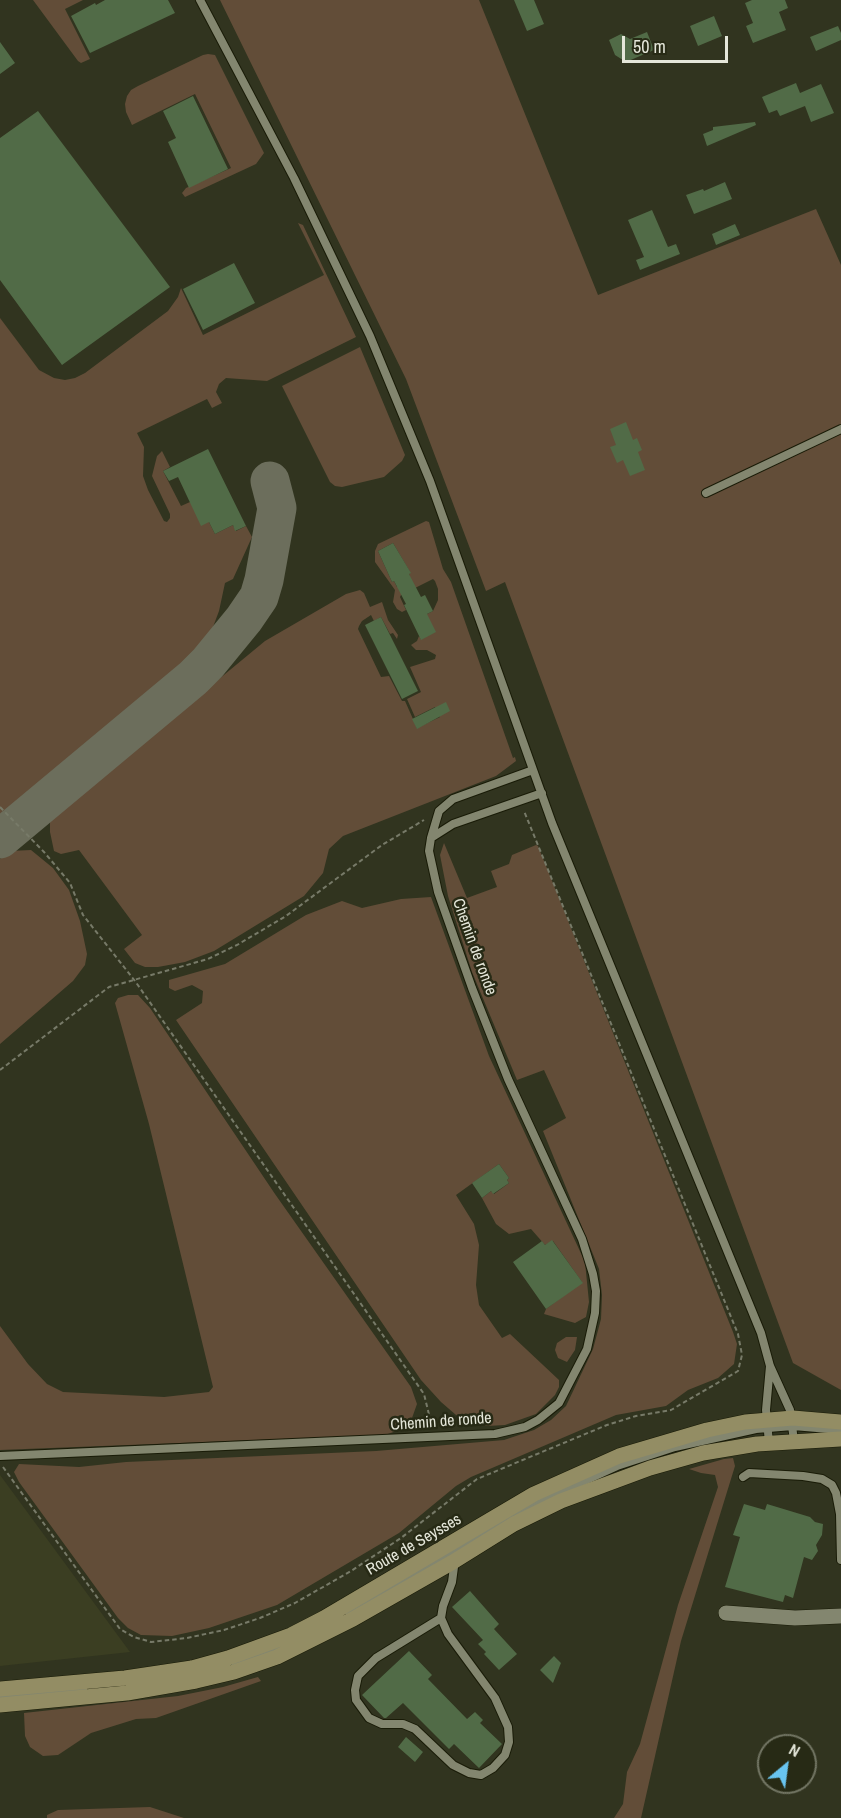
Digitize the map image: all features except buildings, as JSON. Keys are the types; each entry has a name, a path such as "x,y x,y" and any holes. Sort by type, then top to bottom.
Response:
{"main road":[{"name":"Route de Seysses","path":"0,1705 127,1693 234,1672 277,1657 353,1619 534,1494 619,1456 707,1430 768,1430 841,1422"},
{"name":"Route de Seysses","path":"0,1689 125,1678 192,1668 228,1658 291,1635 451,1553 561,1501 661,1465 768,1430 793,1428 841,1439"}],"street":[{"path":"726,1613 795,1618 841,1616"}],"lane":[{"path":"200,0 294,178 370,336 430,481 533,770 761,1333 770,1366 793,1428"},
{"path":"706,493 841,429"},
{"path":"439,811 453,799 533,770"},
{"path":"431,838 453,824 542,793"},
{"name":"Chemin de ronde","path":"0,1456 495,1434 538,1420 559,1403 587,1349 595,1313 596,1291 593,1274 582,1239 508,1079 472,988 438,892 429,851 439,811"},
{"path":"768,1430 770,1366"},
{"name":"Route de Seysses","path":"793,1428 841,1430"},
{"path":"743,1477 749,1473 803,1476 822,1479 832,1485 840,1514 841,1560"},
{"path":"441,1618 376,1658 358,1676 355,1690 356,1700 369,1718 382,1724 403,1724 415,1729 453,1765 469,1773 481,1775 494,1768 505,1755 509,1742 508,1726 495,1698 448,1634 441,1618 452,1582 451,1553"},
{"name":"Route de Seysses","path":"0,1697 141,1683 194,1674 261,1655 323,1627 451,1553"}],"path":[{"path":"0,1463 120,1629 134,1638 151,1642 178,1639 224,1630 295,1603 351,1571 401,1538 477,1479 607,1425 636,1416 671,1410 738,1371 742,1354 738,1334 520,800"},
{"path":"0,807 44,852 70,883 83,915 135,981 424,1394 435,1438"},
{"path":"0,1070 110,987 208,959 237,945 286,916 382,845 439,811"}],"shaded area":[{"path":"33,0 83,0 65,9 90,59 81,63 78,61"},
{"path":"220,0 479,0 598,295 816,209 841,265 841,1390 793,1363 505,582 486,591 406,379"},
{"path":"208,54 215,55 264,153 256,164 185,197 182,193 186,188 231,168 195,94 132,125 125,104 131,90"},
{"path":"298,223 303,225 356,337 267,381 226,378 219,384 216,392 222,403 212,408 207,399 137,433 144,447 143,476 164,521 167,522 170,514 152,476 157,456 162,451 170,467 163,471 181,506 190,502 209,522 215,534 233,525 236,531 246,526 252,537 233,579 225,583 213,627 201,645 180,665 0,817 0,318 39,370 54,378 65,380 75,378 168,311 178,297 181,288 203,335 324,275"},
{"path":"360,347 405,455 402,461 384,477 342,487 335,486 330,482 282,386"},
{"path":"426,521 429,522 443,569 451,582 516,761 496,776 343,836 329,849 323,873 304,896 214,951 185,962 158,967 145,967 135,963 124,949 142,935 79,850 61,854 54,851 50,820 265,641 346,594 360,590 364,593 370,607 382,602 388,620 398,635 397,639 393,633 390,634 381,617 374,621 371,615 359,626 358,629 381,677 389,676 402,701 405,701 417,728 440,717 435,707 415,717 407,699 421,692 410,667 435,659 436,655 427,650 416,650 411,645 417,641 419,636 421,639 427,614 433,611 438,600 438,589 433,579 401,595 406,610 402,612 397,609 393,602 395,590 375,562 375,551 378,544","holes":["393,543 410,572 411,580 397,587 394,581 392,582 378,551"]},
{"path":"444,843 467,898 497,887 491,871 509,864 512,855 538,846 733,1332 737,1344 734,1364 718,1378 688,1390 666,1406 616,1415 471,1477 456,1486 399,1533 277,1605 209,1628 172,1636 141,1635 128,1628 118,1618 19,1482 14,1472 19,1464 79,1467 126,1462 376,1451 504,1440 534,1430 551,1420 566,1406 593,1349 601,1319 602,1295 599,1269 543,1131 566,1118 544,1070 517,1080 472,972 448,896 440,855"},
{"path":"31,850 53,868 69,890 80,921 87,954 85,965 73,981 0,1044 0,859 10,851"},
{"path":"431,897 489,1056 585,1262 589,1302 586,1317 575,1323 544,1314 546,1309 582,1282 553,1241 545,1245 531,1229 509,1234 496,1224 482,1198 491,1191 494,1194 509,1183 507,1180 509,1178 499,1164 456,1195 474,1224 479,1245 476,1285 479,1305 502,1338 510,1334 559,1380 559,1387 555,1395 536,1414 505,1425 488,1426 463,1421 421,1380 176,1020 202,1003 203,991 192,985 175,991 169,988 169,980 225,964 306,915 342,901 362,908 401,899"},
{"path":"138,995 150,1008 275,1194 411,1387 417,1404 412,1418 399,1430 385,1435 0,1450 0,1326 28,1364 47,1384 63,1392 164,1397 209,1392 213,1387 149,1124 115,1003 118,998"},
{"path":"566,1337 577,1337 575,1350 567,1362 558,1358 555,1350 557,1343"},
{"path":"733,1458 735,1466 681,1641 641,1818 614,1818 623,1804 627,1772 640,1744 678,1605 718,1487 715,1475 689,1469"},
{"path":"0,1475 130,1652 0,1666"},
{"path":"258,1677 261,1681 156,1718 136,1719 91,1733 58,1755 43,1756 30,1747 25,1736 24,1713 178,1696"},
{"path":"150,1807 184,1818 47,1818 47,1815 58,1810"}],"taxiway":[{"path":"0,839 193,678 244,619 259,597 264,580 277,508 270,481"}]}
